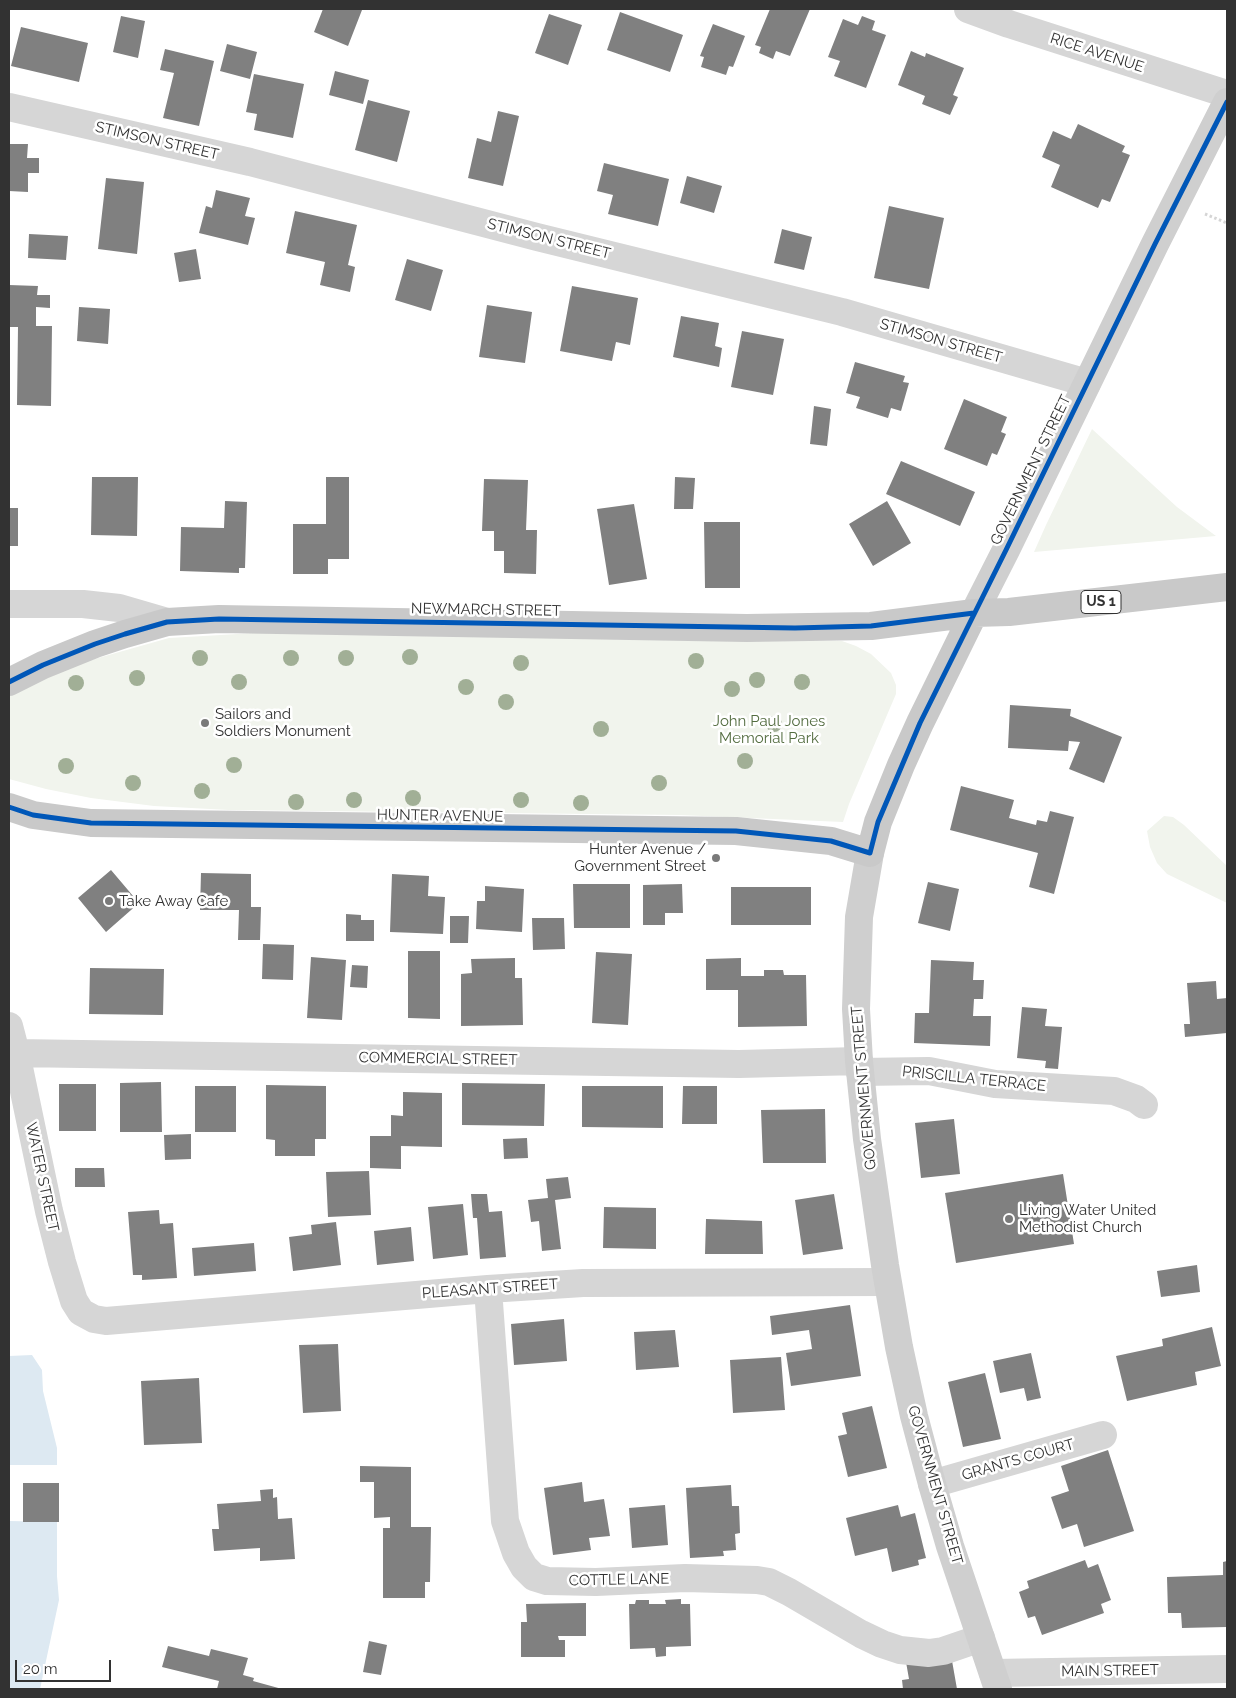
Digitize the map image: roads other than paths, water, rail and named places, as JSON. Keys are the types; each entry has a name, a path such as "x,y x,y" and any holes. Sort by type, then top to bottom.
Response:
{"main road":[{"name":"US 1","path":"974,613 1009,612 1227,587"},
{"name":"NEWMARCH STREET","path":"9,682 43,665 95,644 167,622 219,619 795,628 871,626 974,613"},
{"name":"GOVERNMENT STREET","path":"870,853 878,822 909,748 974,613"},
{"name":"HUNTER AVENUE","path":"9,807 33,815 91,823 736,832 831,841 870,853"}],"street":[{"name":"RICE AVENUE","path":"968,9 1227,94"},
{"name":"GOVERNMENT STREET","path":"974,613 1155,244 1227,102"},
{"name":"STIMSON STREET","path":"9,107 250,162 546,239 842,312 1087,383"},
{"name":"NEWMARCH STREET","path":"9,604 83,604 119,608 167,622"},
{"name":"GOVERNMENT STREET","path":"870,853 859,917 856,1009 867,1139 887,1282 914,1416 932,1484 950,1546 996,1681"},
{"name":"WATER STREET","path":"9,1026 49,1211 62,1262 74,1301 81,1312 94,1319"},
{"name":"COMMERCIAL STREET","path":"16,1053 860,1066"},
{"name":"PRISCILLA TERRACE","path":"860,1066 929,1072 995,1084 1114,1091 1136,1099 1144,1105"},
{"name":"PLEASANT STREET","path":"94,1319 106,1321 488,1289 583,1283 887,1282"},
{"name":"COTTLE LANE","path":"488,1289 506,1520 516,1553 524,1567 534,1577 547,1581 596,1582 685,1578 757,1580 769,1582 860,1634 900,1650 929,1653 943,1651 981,1638"},
{"name":"GRANTS COURT","path":"932,1484 1103,1434"},
{"name":"MAIN STREET","path":"996,1681 1227,1669"}],"place":[{"name":"Sailors and Soldiers Monument","path":"205,723"},
{"name":"Hunter Avenue / Government Street","path":"716,858"},
{"name":"Take Away Cafe","path":"109,901"},
{"name":"Living Water United Methodist Church","path":"1009,1219"}],"park label":[{"name":"John Paul Jones Memorial Park","path":"769,730"}]}
